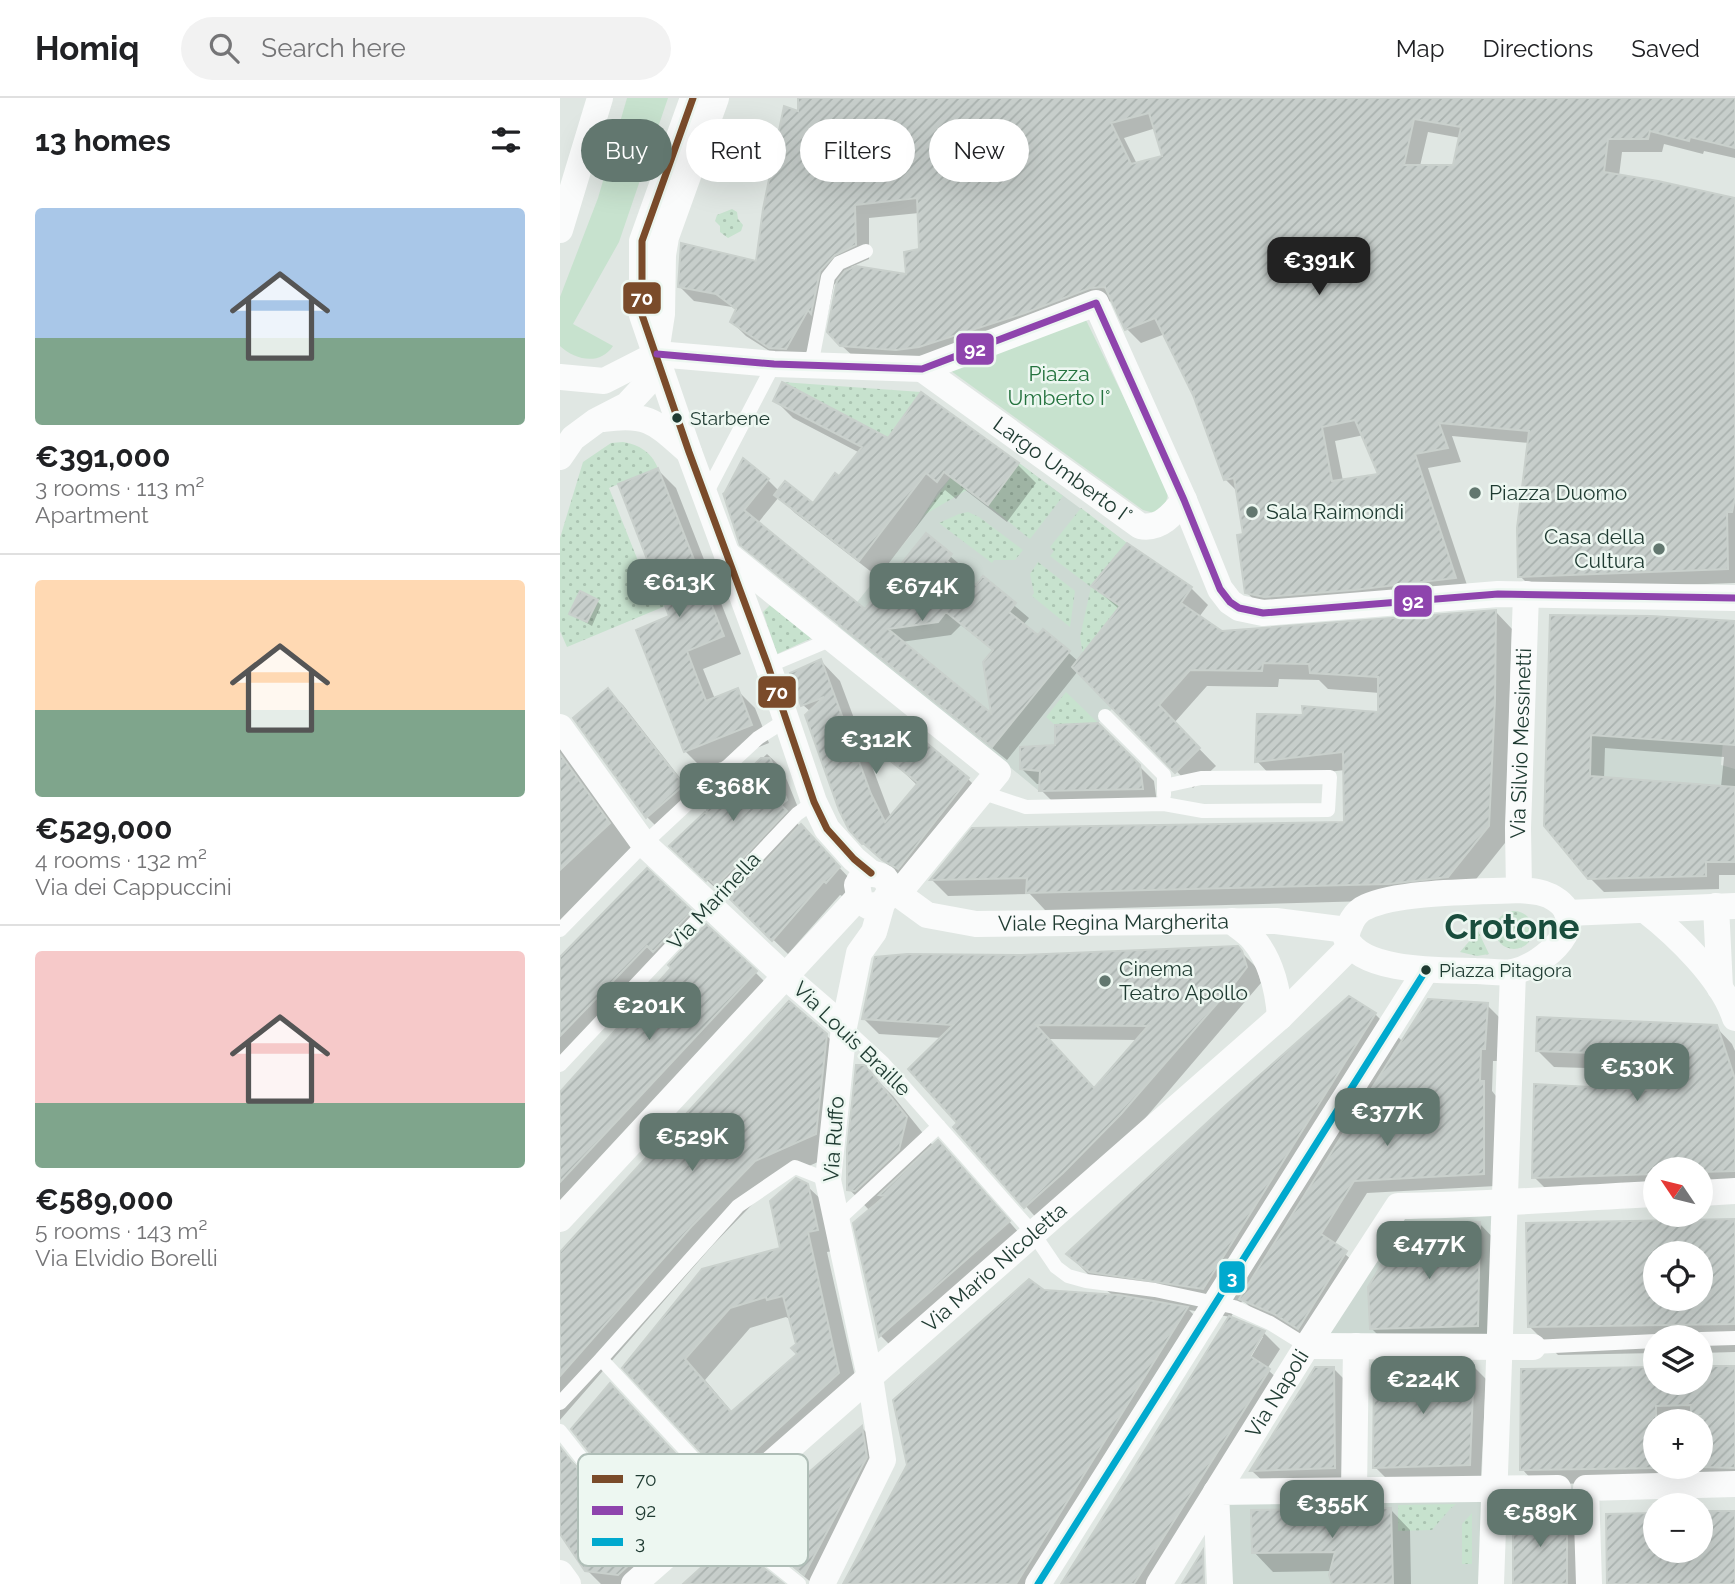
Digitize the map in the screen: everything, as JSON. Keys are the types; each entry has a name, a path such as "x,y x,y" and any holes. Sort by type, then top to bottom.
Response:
{"street":[{"path":"560,230 600,98"},
{"name":"Viale Regina Margherita","path":"693,98 642,241 642,315 814,802 827,829 880,892 927,915 976,924 1276,921 1348,938"},
{"name":"Viale Regina Margherita","path":"657,354 666,237 716,98"},
{"path":"560,377 604,381 657,354 774,364 922,369 1096,303 1184,500 1220,589 1230,602 1240,608 1263,613 1489,594 1735,597"},
{"path":"560,457 573,438 596,421 627,405 639,394 652,378 657,354"},
{"name":"Largo Umberto I°","path":"922,369 1140,526 1157,525 1167,519 1184,500"},
{"path":"596,421 628,415 650,420 689,452"},
{"path":"560,1219 785,976 880,892 981,793 998,772 727,554"},
{"name":"Via Silvio Messinetti","path":"1519,890 1518,828 1526,594"},
{"name":"Via Louis Braille","path":"560,727 644,844 785,976 844,1027"},
{"path":"1519,890 1547,894 1560,902 1567,913 1569,928 1562,940 1546,957 1513,972 1426,970 1387,964 1361,954 1348,938 1354,916 1364,907 1396,899 1519,890"},
{"name":"Via Ruffo","path":"822,1584 883,1460 870,1377 828,1180 844,1027 859,953 874,932 880,892"},
{"path":"1567,913 1726,906 1730,1004"},
{"path":"1645,910 1667,928 1730,1004"},
{"path":"1232,921 1252,938 1262,953 1278,991 1280,1017"},
{"name":"Via Mario Nicoletta","path":"783,1454 1280,1017 1348,938"},
{"path":"1038,1584 1426,970"},
{"path":"1491,1584 1513,972"},
{"path":"1713,1192 1735,1191"},
{"path":"1505,1202 1643,1195"},
{"name":"Via Napoli","path":"1159,1584 1398,1206 1505,1202"},
{"path":"1307,1346 1533,1347"},
{"path":"1354,1491 1356,1346"},
{"path":"1589,1584 1586,1488 1735,1483"},
{"path":"1220,1584 1216,1492 1559,1489"},
{"name":"Via Mario Nicoletta","path":"634,1584 655,1566"},
{"path":"560,1573 568,1584"}],"lane":[{"path":"811,366 820,312 831,271 839,262 866,251"},
{"path":"706,494 774,364"},
{"path":"768,666 832,639"},
{"path":"1105,716 1164,775 1164,804"},
{"path":"560,930 644,844 758,738 786,720"},
{"path":"981,793 1026,807 1164,804 1203,811 1328,810 1330,777 1201,778 1164,786"},
{"name":"Via Marinella","path":"560,1065 797,814 814,802"},
{"name":"Via Louis Braille","path":"844,1027 883,1063 1034,1233 1056,1267 1068,1276 1234,1307 1270,1323 1307,1346"},
{"path":"836,1222 939,1126"},
{"path":"560,1404 738,1206 795,1167 828,1180"},
{"path":"1713,1339 1735,1338"},
{"path":"1533,1347 1643,1342"},
{"path":"601,1359 679,1454"},
{"path":"560,1432 578,1454"},
{"path":"1559,1489 1586,1488"},
{"path":"781,1566 799,1584"}],"shaded area":[{"path":"1019,463 1127,543 1091,586 1120,606 1113,708 1098,723 1140,764 1143,789 1039,791 838,626 910,536 938,492 951,477 988,505"},
{"path":"1593,686 1727,692 1721,765 1735,769 1735,831 1589,798"},
{"path":"1505,1202 1500,1347 1307,1346 1398,1206"},
{"path":"1494,1489 1491,1584 1220,1584 1216,1492"}],"green space":[{"path":"627,98 668,98 661,119 621,119"},
{"path":"603,182 639,182 619,242 573,324 613,346 601,356 587,359 573,355 560,346 560,297"},
{"path":"732,209 737,212 743,225 741,231 728,238 720,232 720,226 715,221 717,215"},
{"name":"Piazza Umberto I°","path":"1085,318 1169,490 1166,502 1154,513 1143,510 951,371"},
{"path":"782,382 921,392 888,438"},
{"path":"623,442 644,450 658,468 609,488 652,596 700,575 706,589 567,647 560,631 560,538 583,462 611,443"},
{"path":"1019,463 1063,496 1030,539 988,505"},
{"path":"951,477 967,490 924,515"},
{"path":"1081,508 1127,543 1091,586 1120,606 1083,654 1080,637 1091,587 1050,556 1054,551 1050,547"},
{"path":"968,512 979,517 1023,550 1015,560 994,560 992,563 939,523"},
{"path":"1038,562 1075,591 1070,627 1032,596 1034,593 1030,574"},
{"path":"770,605 814,637 777,654 763,612"},
{"path":"1066,692 1098,723 1055,725 1046,717"},
{"path":"1514,911 1528,916 1533,930 1528,944 1514,949 1500,944 1495,930 1500,916"},
{"path":"1478,931 1489,954 1477,956 1460,952"},
{"path":"1456,1504 1432,1530 1398,1531 1398,1505"},
{"path":"1472,1513 1472,1564 1462,1564 1462,1524"}],"building":[{"path":"798,98 1735,98 1735,148 1690,137 1689,141 1650,131 1648,139 1608,139 1604,172 1735,198 1735,498 1732,512 1727,512 1728,569 1518,577 1517,528 1529,431 1439,423 1448,448 1415,454 1456,578 1264,597 1245,593 1237,535 1243,534 1234,478 1224,480 1193,395 1155,318 1125,330 1105,287 1090,288 1025,313 919,347 896,350 840,346 827,332 837,281 845,271 856,266 906,274 904,252 919,249 917,198 855,205 856,245 835,255 820,271 811,314 808,310 786,349 769,348 730,322 736,309 716,294 678,287 681,243 756,261 769,182 786,182 786,119 781,119 784,106 798,111","holes":["1149,113 1162,156 1131,164 1111,123","1414,119 1461,127 1453,165 1404,165","1355,420 1378,474 1332,481 1322,427"]},
{"name":"Starbene","path":"782,382 888,438 921,392 1019,463 988,505 944,472 937,482 926,473 859,561 774,495 785,481 813,503 835,473 839,476 862,447 773,401"},
{"path":"743,458 769,479 744,510 865,609 926,533 952,554 947,561 976,585 983,576 1016,603 1009,612 1038,635 1043,629 1070,651 992,747 740,545 724,494","holes":["946,612 993,650 983,662 991,713 888,629 938,622"]},
{"path":"658,468 724,636 687,651 706,701 738,688 752,725 684,752 636,630 669,616 618,484"},
{"path":"1127,543 1192,587 1181,603 1222,631 1496,610 1489,826 1448,877 1388,884 1026,893 1027,878 930,880 972,828 1344,822 1343,752 1255,762 1257,714 1303,715 1302,706 1378,712 1378,677 1310,673 1309,664 1263,663 1262,671 1190,670 1159,705 1200,748 1175,773 1072,667 1120,606 1091,586"},
{"path":"580,591 598,600 587,622 569,614"},
{"path":"1550,615 1651,616 1735,621 1735,745 1591,735 1590,776 1735,787 1735,862 1706,862 1706,876 1588,879 1544,826"},
{"path":"821,659 871,794 885,822 918,783 888,759 912,731 969,778 898,869 862,844 849,830 839,810 805,715 824,697 801,706 790,673"},
{"path":"608,688 684,785 646,818 573,718"},
{"path":"1098,723 1140,765 1143,789 1039,791 1040,771 1020,769 1020,747 1055,745 1055,725"},
{"path":"560,754 610,823 560,870"},
{"path":"761,758 770,758 787,800 781,805 787,811 716,886 708,878 706,881 669,846 705,812 710,818 707,810"},
{"path":"801,824 840,867 826,883 824,881 772,941 730,899"},
{"path":"647,868 692,911 653,952 647,946 560,1036 560,957"},
{"path":"706,924 757,971 560,1182 560,1092 671,968 668,965"},
{"path":"1238,946 1247,967 1121,1114 1024,1208 953,1127 957,1123 908,1069 953,1025 862,1019 875,957 907,954 1022,955","holes":["1036,1025 1148,1026 1094,1088"]},
{"path":"1349,996 1376,1013 1203,1289 1089,1272 1066,1254 1225,1106"},
{"path":"1428,999 1488,1003 1485,1049 1481,1049 1480,1081 1484,1081 1484,1174 1354,1181 1321,1234 1347,1251 1298,1329 1274,1314 1239,1299"},
{"path":"789,1001 827,1034 816,1134 755,1161 691,1227 560,1376 560,1252"},
{"path":"1537,1017 1717,1025 1735,1079 1735,1171 1713,1172 1713,1157 1643,1157 1643,1174 1532,1178 1534,1084 1649,1090 1649,1055 1536,1051"},
{"path":"856,1065 865,1065 907,1117 899,1150 855,1191 847,1190 847,1150"},
{"path":"938,1140 1010,1221 879,1337 853,1223 885,1196 879,1195"},
{"path":"796,1178 808,1184 818,1230 808,1232 839,1373 751,1454 703,1454 622,1368 702,1269 780,1248 770,1201","holes":["783,1296 796,1344 791,1348 797,1354 731,1412 685,1359 730,1308 766,1297 767,1300"]},
{"path":"1713,1219 1735,1219 1735,1324 1528,1327 1526,1223 1643,1221 1643,1227 1713,1227"},
{"path":"1480,1222 1478,1326 1370,1329 1368,1287 1400,1234 1446,1234 1446,1223"},
{"path":"1029,1279 1044,1290 1119,1295 1188,1307 1016,1584 843,1584 907,1465 893,1400"},
{"path":"1229,1316 1265,1331 1250,1356 1270,1369 1134,1584 1061,1584"},
{"path":"1474,1365 1470,1465 1373,1468 1374,1367"},
{"path":"1713,1366 1735,1366 1735,1468 1713,1467 1713,1409 1691,1409 1691,1405 1643,1409 1643,1468 1520,1470 1521,1369 1643,1367 1643,1395 1713,1395"},
{"path":"1315,1367 1334,1367 1335,1468 1250,1471"},
{"path":"610,1383 676,1454 591,1454 571,1429"},
{"path":"862,1426 867,1457 804,1575 793,1566 808,1566 808,1473"},
{"path":"560,1447 578,1469 578,1561 560,1534"},
{"path":"1391,1508 1393,1584 1332,1584 1329,1575 1335,1552 1252,1553 1251,1510"},
{"path":"1713,1511 1735,1511 1735,1584 1607,1584 1606,1514 1643,1513 1643,1563 1713,1563"},
{"path":"1513,1514 1567,1514 1567,1584 1513,1584"},
{"path":"1203,1550 1204,1584 1182,1584"},
{"path":"582,1566 628,1566 618,1575 585,1571"},
{"path":"703,1566 761,1566 784,1584 683,1584"}],"transit line":[{"name":"70","path":"693,98 642,241 642,315 814,802 827,829 854,859 871,873"},
{"name":"92","path":"657,354 774,364 922,369 1096,303 1184,500 1220,589 1230,602 1239,608 1263,613 1498,594 1735,598"},
{"name":"3","path":"1038,1584 1426,970"}],"place":[{"name":"Starbene","path":"677,418"},
{"name":"Piazza Duomo","path":"1475,493"},
{"name":"Sala Raimondi","path":"1252,512"},
{"name":"Casa della Cultura","path":"1659,549"},
{"name":"Piazza Pitagora","path":"1426,970"},
{"name":"Cinema Teatro Apollo","path":"1105,981"}],"district":[{"name":"Crotone","path":"1512,927"}]}
